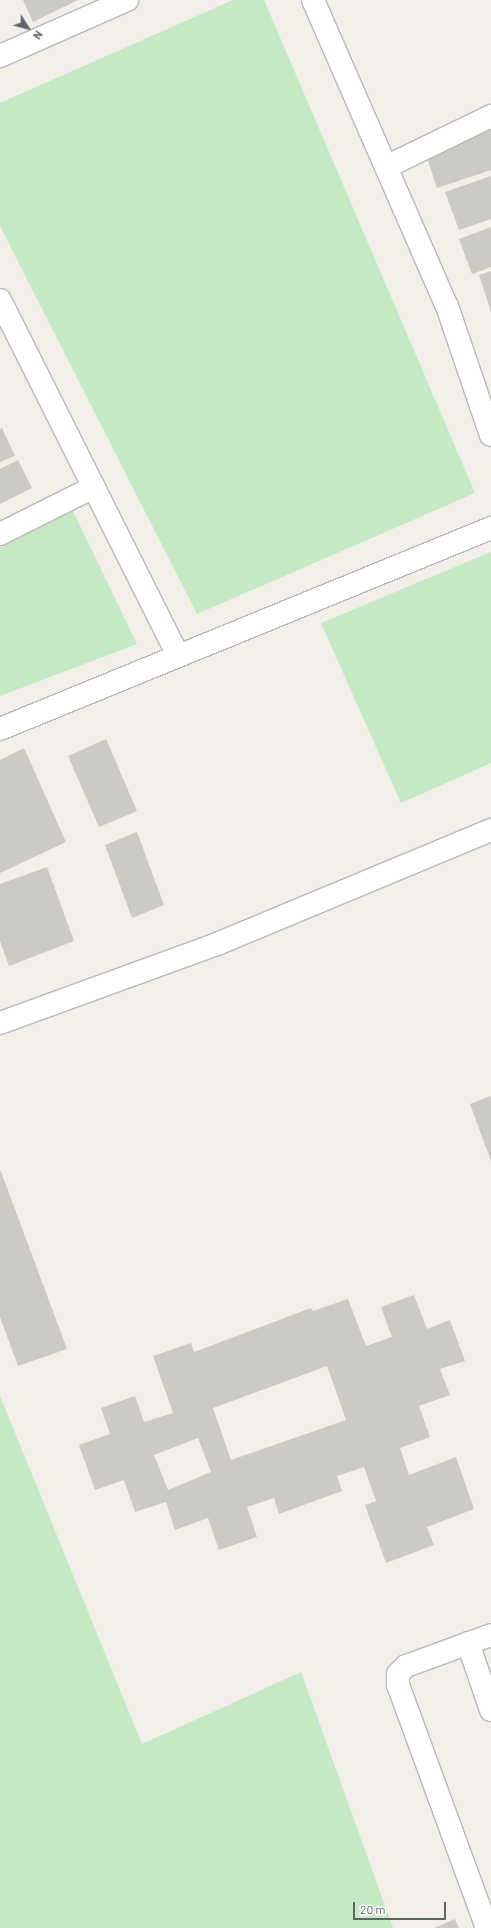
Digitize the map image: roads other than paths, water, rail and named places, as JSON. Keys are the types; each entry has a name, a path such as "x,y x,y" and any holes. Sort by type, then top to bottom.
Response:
{"street":[{"path":"0,56 127,0"},
{"path":"313,0 448,306 491,435"},
{"path":"386,167 491,116"},
{"path":"0,300 178,656"},
{"path":"0,534 94,487"},
{"path":"0,728 491,528"},
{"path":"0,1023 217,944 491,830"},
{"path":"487,1928 483,1891 398,1685 398,1674 406,1666 491,1635"},
{"path":"468,1643 491,1710"}]}
